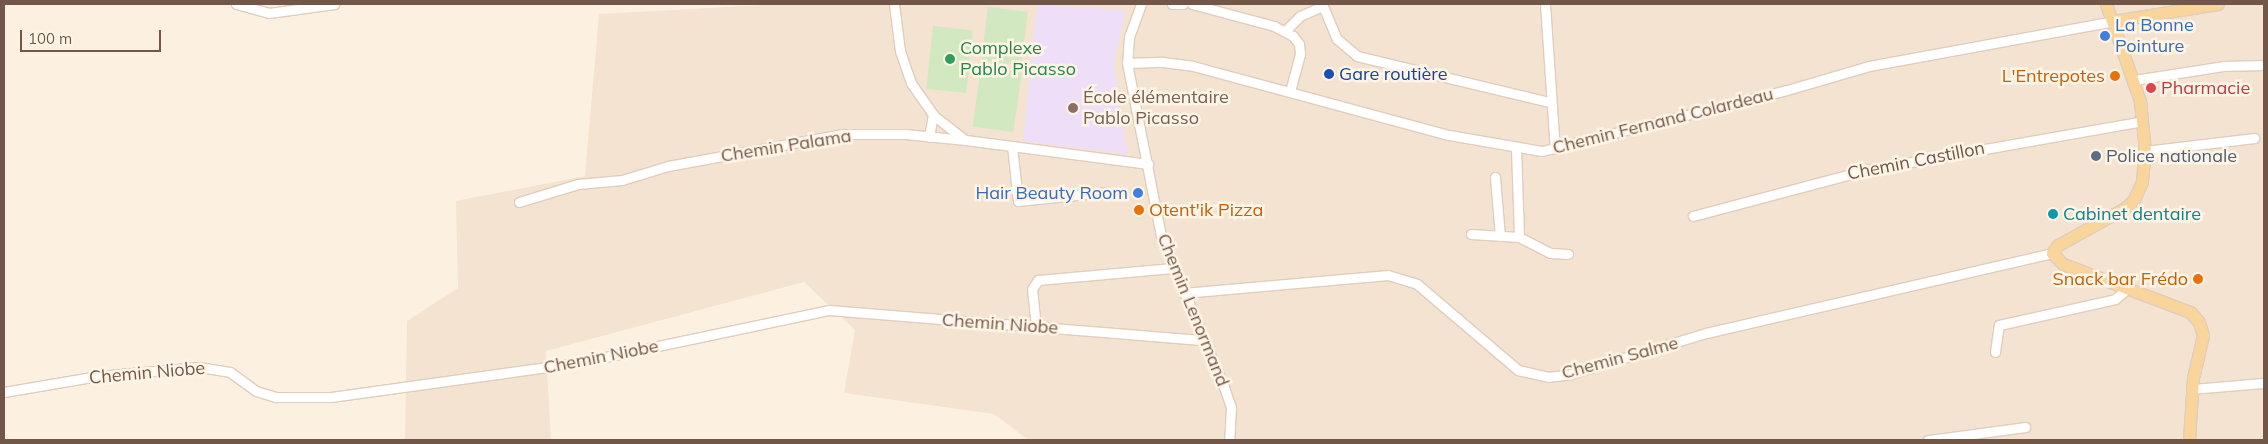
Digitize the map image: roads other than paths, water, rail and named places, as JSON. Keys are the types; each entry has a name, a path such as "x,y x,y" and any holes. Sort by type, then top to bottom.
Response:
{"main road":[{"path":"2106,4 2134,80 2143,121 2145,151 2142,182 2133,201 2058,244 2052,253 2063,264 2190,312 2199,322 2203,335 2192,389 2189,440"},
{"path":"2113,20 2218,4"}],"street":[{"path":"236,4 268,14 334,4"},
{"path":"894,4 900,51 911,83 933,115 966,140"},
{"name":"Chemin Lenormand","path":"1141,4 1129,37 1127,63 1161,236 1172,268 1204,340 1230,407 1229,440"},
{"path":"1172,4 1183,4"},
{"path":"1192,4 1285,31 1299,44 1300,54 1290,92"},
{"path":"1545,4 1551,68 1550,102 1555,149"},
{"path":"1285,31 1300,16 1322,5 1337,39 1357,56 1550,102"},
{"name":"Chemin Fernand Colardeau","path":"1127,63 1178,64 1516,148 1555,149 1869,66 2113,20"},
{"path":"2134,80 2223,66 2264,65"},
{"path":"929,137 933,115"},
{"name":"Chemin Castillon","path":"1693,216 1866,170 2143,121"},
{"name":"Chemin Palama","path":"519,202 578,184 622,180 668,166 843,134 966,140 1148,164"},
{"path":"2145,151 2254,138"},
{"path":"1012,146 1018,202 1106,192"},
{"path":"1516,148 1519,237"},
{"path":"1494,177 1500,236"},
{"path":"1470,234 1519,237 1550,253 1568,254"},
{"name":"Chemin Salme","path":"1183,293 1388,275 1417,284 1518,370 1548,376 1571,374 1706,333 2052,253"},
{"path":"1036,327 1032,289 1038,280 1172,268"},
{"path":"1995,352 1999,325 2116,300 2127,289"},
{"name":"Chemin Niobe","path":"4,392 98,376 199,367 230,372 256,391 276,397 331,397 577,363 829,310 1204,340"},
{"path":"2192,389 2264,383"},
{"path":"1928,440 1965,437 2025,428"}],"place":[{"name":"La Bonne Pointure","path":"2105,36"},
{"name":"Complexe Pablo Picasso","path":"950,59"},
{"name":"Gare routière","path":"1329,74"},
{"name":"L'Entrepotes","path":"2115,76"},
{"name":"Pharmacie","path":"2151,88"},
{"name":"École élémentaire Pablo Picasso","path":"1073,108"},
{"name":"Police nationale","path":"2096,156"},
{"name":"Hair Beauty Room","path":"1138,193"},
{"name":"Otent'ik Pizza","path":"1139,210"},
{"name":"Cabinet dentaire","path":"2053,214"},
{"name":"Snack bar Frédo","path":"2198,279"}]}
